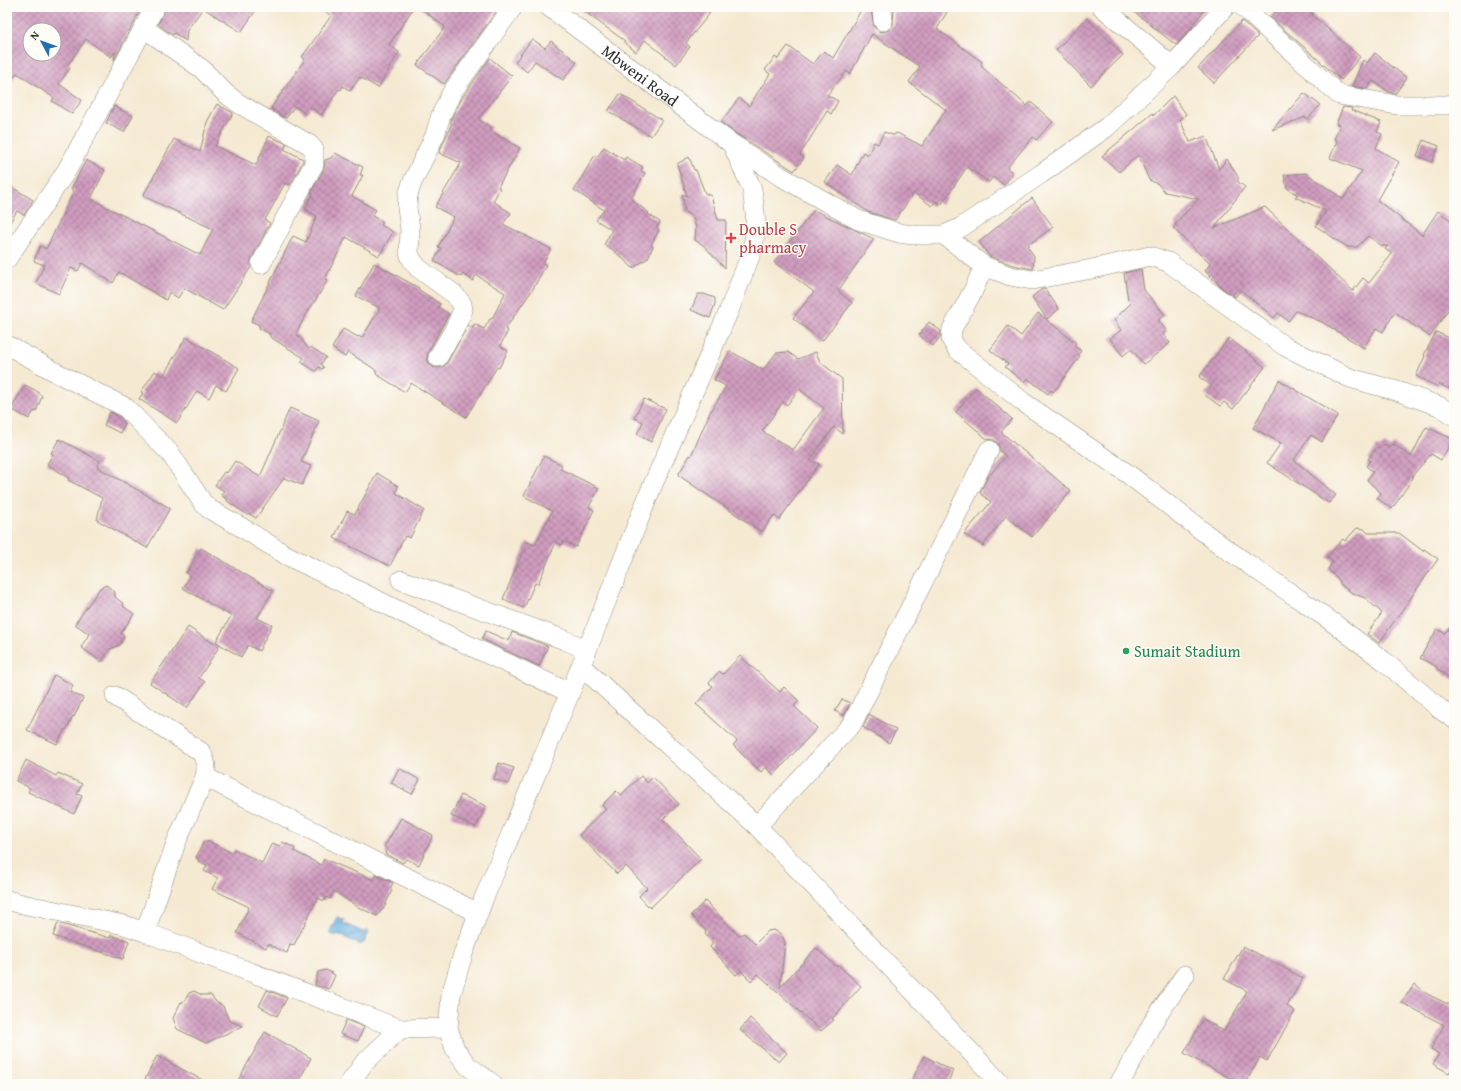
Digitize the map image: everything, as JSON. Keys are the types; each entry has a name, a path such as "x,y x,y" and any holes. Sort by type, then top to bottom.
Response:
{"street":[{"path":"7,259 67,170 155,7"},
{"path":"438,357 454,330 463,310 462,304 454,294 418,268 412,260 409,252 410,229 407,208 408,195 412,183 435,135 441,115 452,92 513,7"},
{"name":"Mbweni Road","path":"549,7 732,144 780,176 858,220 899,233 913,235 944,235"},
{"path":"1102,7 1172,66"},
{"path":"1225,7 1172,66 1107,127 1041,174 960,228 944,235 984,266 1010,276 1032,280 1086,271 1150,256 1168,262 1284,346 1350,378 1404,393 1439,406 1454,416"},
{"path":"1243,7 1339,95 1397,105 1452,106"},
{"path":"144,28 202,69 238,104 310,145 314,150 314,164 261,264"},
{"path":"493,1084 468,1066 455,1049 448,1028 451,996 463,954 478,913 570,693 651,489 728,312 752,251 756,229 756,213 752,189 732,144"},
{"path":"984,266 973,291 952,329 951,339 957,349 1023,402 1128,474 1222,546 1334,624 1384,661 1440,709 1454,719"},
{"path":"7,345 59,374 124,407 170,453 209,509 241,527 286,556 570,693"},
{"path":"757,826 852,724 989,450"},
{"path":"401,580 566,640 757,826 1002,1084"},
{"path":"115,696 201,752 206,761 207,769 205,777 176,842 144,932"},
{"path":"205,777 478,913"},
{"path":"7,900 124,925 400,1029 448,1028"},
{"path":"1118,1084 1126,1074 1153,1022 1185,975"},
{"path":"348,1084 364,1063 400,1029"}],"water":[{"path":"337,917 344,920 343,923 365,933 367,930 369,932 364,943 361,945 337,934 336,936 329,933"}],"building":[{"path":"7,7 142,7 114,60 115,52 111,57 86,39 67,66 70,68 59,84 82,100 72,114 52,101 54,98 17,73 7,86"},
{"path":"166,7 258,7 241,32 203,8 187,30 186,41 174,33 173,35 158,24"},
{"path":"320,7 414,7 389,45 399,52 378,88 360,77 350,91 343,86 341,90 339,89 321,115 311,107 306,114 295,106 286,118 271,108 305,59 302,57 331,16"},
{"path":"419,7 495,7 498,9 444,84 417,65 445,27"},
{"path":"578,7 702,7 710,13 686,43 690,47 676,65 645,40 636,52 624,42 625,41"},
{"path":"863,7 869,7 871,10 874,27 878,31 883,32 889,30 893,25 894,7 937,7 947,12 937,29 982,62 982,67 1027,106 1031,102 1053,122 1036,140 1033,137 1007,168 1013,173 1004,185 993,177 989,182 967,167 941,205 936,201 932,206 914,193 895,220 868,212 825,182 837,165 852,175 863,152 868,155 874,142 878,144 884,132 893,135 897,133 922,146 946,110 909,82 920,67 872,34 850,74 847,71 827,95 838,101 831,114 827,111 800,155 804,158 794,171 738,135 721,122 739,98 749,106 770,74 765,70 775,57 778,59 788,46 813,64 824,51 833,58"},
{"path":"1128,7 1207,7 1191,26 1193,27 1176,45"},
{"path":"1280,7 1305,7 1313,14 1312,15 1360,57 1341,80 1270,17"},
{"path":"1087,18 1123,55 1091,86 1056,50"},
{"path":"1242,21 1258,36 1214,83 1198,68"},
{"path":"532,39 545,48 551,41 577,62 563,80 535,61 527,72 515,62"},
{"path":"1375,53 1407,78 1395,94 1389,92 1373,81 1367,89 1352,86 1363,60 1367,63"},
{"path":"490,58 512,76 478,119 491,127 489,130 520,148 498,187 500,188 493,201 511,213 503,224 551,249 543,263 546,265 533,289 505,329 508,331 500,346 508,351 499,368 497,367 466,417 411,383 405,392 376,374 376,370 348,352 345,357 332,348 343,329 362,338 380,308 356,296 374,263 419,288 418,289 440,304 438,307 449,314 428,352 428,362 433,367 443,367 447,363 468,325 473,328 474,324 484,329 490,319 492,319 505,293 476,275 473,281 463,274 461,277 434,261 441,248 438,247 454,217 435,207 461,163 439,153 451,125 451,119 462,98"},
{"path":"1304,93 1320,105 1308,119 1305,117 1272,130"},
{"path":"620,94 662,120 651,136 608,111"},
{"path":"1173,96 1186,114 1180,120 1190,142 1206,136 1219,169 1227,159 1238,177 1238,182 1245,187 1214,228 1265,207 1353,291 1363,278 1369,283 1392,254 1385,249 1388,246 1382,246 1368,236 1357,247 1347,247 1316,226 1326,211 1295,197 1298,195 1287,188 1284,175 1306,173 1343,199 1362,171 1330,158 1337,141 1334,139 1340,125 1336,124 1343,107 1352,108 1351,110 1381,122 1377,132 1382,134 1376,148 1399,162 1377,200 1422,235 1438,211 1454,223 1454,301 1430,337 1395,312 1383,332 1376,328 1364,348 1322,322 1296,311 1288,321 1278,313 1274,318 1241,290 1235,297 1222,288 1205,271 1210,264 1173,228 1176,225 1175,223 1199,199 1165,192 1158,184 1149,180 1138,155 1119,172 1102,156 1153,113 1154,115"},
{"path":"217,104 233,113 215,146 256,165 269,136 287,144 284,149 303,159 290,185 285,183 265,220 270,223 251,259 251,267 223,310 184,288 178,298 169,292 166,300 119,272 113,283 82,263 78,271 71,268 59,294 36,283 44,265 34,261 40,246 46,249 74,191 71,189 86,160 105,170 91,199 200,255 213,229 143,196 174,139 200,152 207,122"},
{"path":"114,106 133,116 124,132 106,123"},
{"path":"1423,140 1439,146 1432,162 1417,156"},
{"path":"604,147 624,160 626,157 643,167 641,171 645,173 631,199 660,222 657,228 659,230 651,245 653,246 648,258 633,268 612,249 604,245 612,230 596,220 604,210 574,190 595,155 598,156"},
{"path":"335,153 363,167 360,175 363,175 352,196 376,210 372,216 383,222 381,225 393,232 379,256 346,237 325,279 328,280 296,333 309,349 311,347 326,357 321,364 324,368 322,369 319,367 316,371 301,362 304,358 270,337 270,334 259,328 259,325 251,321 293,236 306,242 317,216 305,209 313,193 311,192 324,169 325,160 331,158"},
{"path":"689,157 705,193 711,196 718,220 726,220 725,268 703,245 695,240 696,228 693,217 685,212 682,194 687,196 677,164"},
{"path":"7,184 33,200 24,215 17,211 7,227"},
{"path":"1032,198 1053,227 1027,246 1034,256 1033,269 1013,265 989,256 979,242"},
{"path":"814,210 874,239 838,291 852,303 822,341 793,318 814,292 774,262"},
{"path":"1141,269 1144,290 1165,315 1158,320 1167,331 1163,334 1170,343 1144,364 1131,349 1123,356 1110,339 1121,330 1114,320 1131,303 1128,300 1124,273"},
{"path":"1042,289 1045,289 1059,309 1047,319 1032,297"},
{"path":"698,294 704,294 715,298 715,304 710,318 691,310"},
{"path":"1038,313 1076,343 1074,346 1081,351 1078,355 1080,356 1059,385 1053,392 1051,390 1048,394 1027,378 1024,382 1005,367 1008,364 990,350 1008,326 1021,336"},
{"path":"929,322 941,331 940,337 933,346 919,335"},
{"path":"1436,332 1454,340 1454,391 1439,384 1438,387 1416,376 1425,356 1424,355"},
{"path":"186,337 239,368 226,391 216,385 209,398 197,391 177,423 139,399 143,393 141,392 155,371 163,376"},
{"path":"1229,338 1265,367 1233,409 1224,402 1220,406 1205,395 1212,386 1199,377"},
{"path":"730,351 763,370 776,353 788,352 798,359 816,352 820,362 842,379 843,434 834,427 810,460 819,464 779,520 774,515 762,532 678,475 690,455 691,456 711,410 726,386 714,380","holes":["799,389 824,408 793,450 762,431 783,402 787,405"]},
{"path":"1279,380 1338,415 1322,442 1311,435 1294,460 1336,495 1329,503 1267,463 1281,443 1253,428"},
{"path":"25,385 35,390 42,396 36,412 34,411 29,419 11,409"},
{"path":"976,388 1012,419 1001,432 1071,491 1032,537 1006,516 983,546 964,534 991,502 980,493 987,478 1006,456 1000,451 998,444 994,440 987,439 956,412"},
{"path":"644,399 666,409 651,442 637,434 643,422 634,418"},
{"path":"290,408 319,421 301,462 311,466 302,485 284,478 256,518 249,514 248,515 227,501 228,500 221,495 224,491 215,485 224,472 227,473 235,461 260,477"},
{"path":"110,412 118,416 125,423 120,433 104,425"},
{"path":"1426,427 1453,439 1441,460 1431,454 1412,476 1413,478 1392,509 1377,498 1381,493 1367,480 1373,472 1366,466 1370,461 1368,459 1377,447 1379,448 1385,444 1390,448 1394,444 1411,457"},
{"path":"59,439 100,461 97,467 170,508 147,548 97,520 102,498 68,480 69,478 47,464"},
{"path":"544,456 562,465 560,469 599,488 589,507 594,510 576,547 564,541 562,545 556,542 538,584 535,583 524,608 503,599 527,542 535,545 552,511 524,496"},
{"path":"377,473 398,486 396,493 424,510 410,538 405,536 390,566 334,538 347,511 355,514"},
{"path":"1357,528 1364,529 1368,533 1399,533 1423,551 1424,549 1438,559 1379,643 1367,634 1382,613 1365,598 1352,593 1341,585 1339,580 1328,569 1333,562 1327,557 1343,539 1345,541"},
{"path":"201,548 273,591 257,618 272,625 259,651 248,645 241,657 216,642 231,616 183,588 190,576 186,573"},
{"path":"106,585 115,592 115,597 124,604 123,606 134,614 121,633 124,637 120,645 110,649 101,662 81,647 89,634 75,624 100,588"},
{"path":"1454,625 1454,680 1437,669 1437,667 1420,658 1437,629 1444,633"},
{"path":"188,627 219,647 199,678 205,682 187,708 150,683"},
{"path":"486,631 509,641 512,632 548,646 539,666 482,639"},
{"path":"740,656 780,692 784,687 799,701 794,706 817,728 774,775 765,767 761,772 733,745 737,741 696,704 713,686 709,683 719,671 723,674"},
{"path":"54,675 73,685 70,692 83,698 74,717 73,716 57,744 27,730"},
{"path":"842,699 850,703 844,716 835,711"},
{"path":"869,714 896,730 889,743 863,727"},
{"path":"26,760 56,776 58,773 82,784 77,794 82,796 74,814 28,792 30,788 16,781"},
{"path":"499,763 514,768 508,784 494,779"},
{"path":"399,768 420,780 412,794 391,783"},
{"path":"641,776 647,783 653,777 679,804 663,819 701,859 650,908 639,896 647,888 626,866 617,874 579,835 606,809 602,805 616,791 621,795"},
{"path":"461,795 486,806 476,827 451,816"},
{"path":"401,818 433,835 419,865 406,859 403,863 385,854 387,849 384,847"},
{"path":"204,841 207,843 208,841 232,853 234,849 262,863 272,843 280,846 282,842 295,848 294,851 321,865 324,859 374,880 376,875 393,883 390,889 392,890 385,906 377,916 358,907 334,891 330,899 326,897 324,901 318,898 294,945 290,944 287,953 268,944 266,948 237,933 249,907 212,889 218,878 204,871 207,865 198,861 199,859 196,858"},
{"path":"705,901 739,936 744,933 755,944 768,931 774,930 781,934 785,942 780,987 816,948 837,967 838,965 861,986 832,1019 834,1020 821,1031 758,974 751,981 741,971 736,975 710,947 713,943 705,934 706,931 691,915"},
{"path":"58,923 110,938 111,935 129,941 123,959 53,936"},
{"path":"1243,946 1303,978 1287,1006 1295,1011 1267,1061 1260,1057 1245,1084 1241,1084 1184,1053 1203,1019 1224,1031 1247,991 1224,979"},
{"path":"326,970 335,975 329,989 315,985 318,972"},
{"path":"1415,984 1427,994 1454,1007 1454,1065 1449,1073 1433,1064 1439,1054 1431,1049 1444,1025 1401,1002"},
{"path":"267,990 287,998 277,1016 259,1006"},
{"path":"194,991 202,995 211,995 216,1002 223,1006 229,1021 243,1026 206,1043 177,1029 173,1018 181,1002 183,1003 189,993"},
{"path":"750,1018 787,1053 779,1062 740,1030"},
{"path":"346,1020 364,1027 358,1041 340,1034"},
{"path":"265,1032 311,1058 297,1084 236,1084"},
{"path":"157,1056 210,1084 146,1084 148,1080 145,1079"},
{"path":"924,1056 953,1071 947,1084 910,1084"}],"place":[{"name":"Double S pharmacy","path":"731,238"},
{"name":"Sumait Stadium","path":"1126,651"}]}
